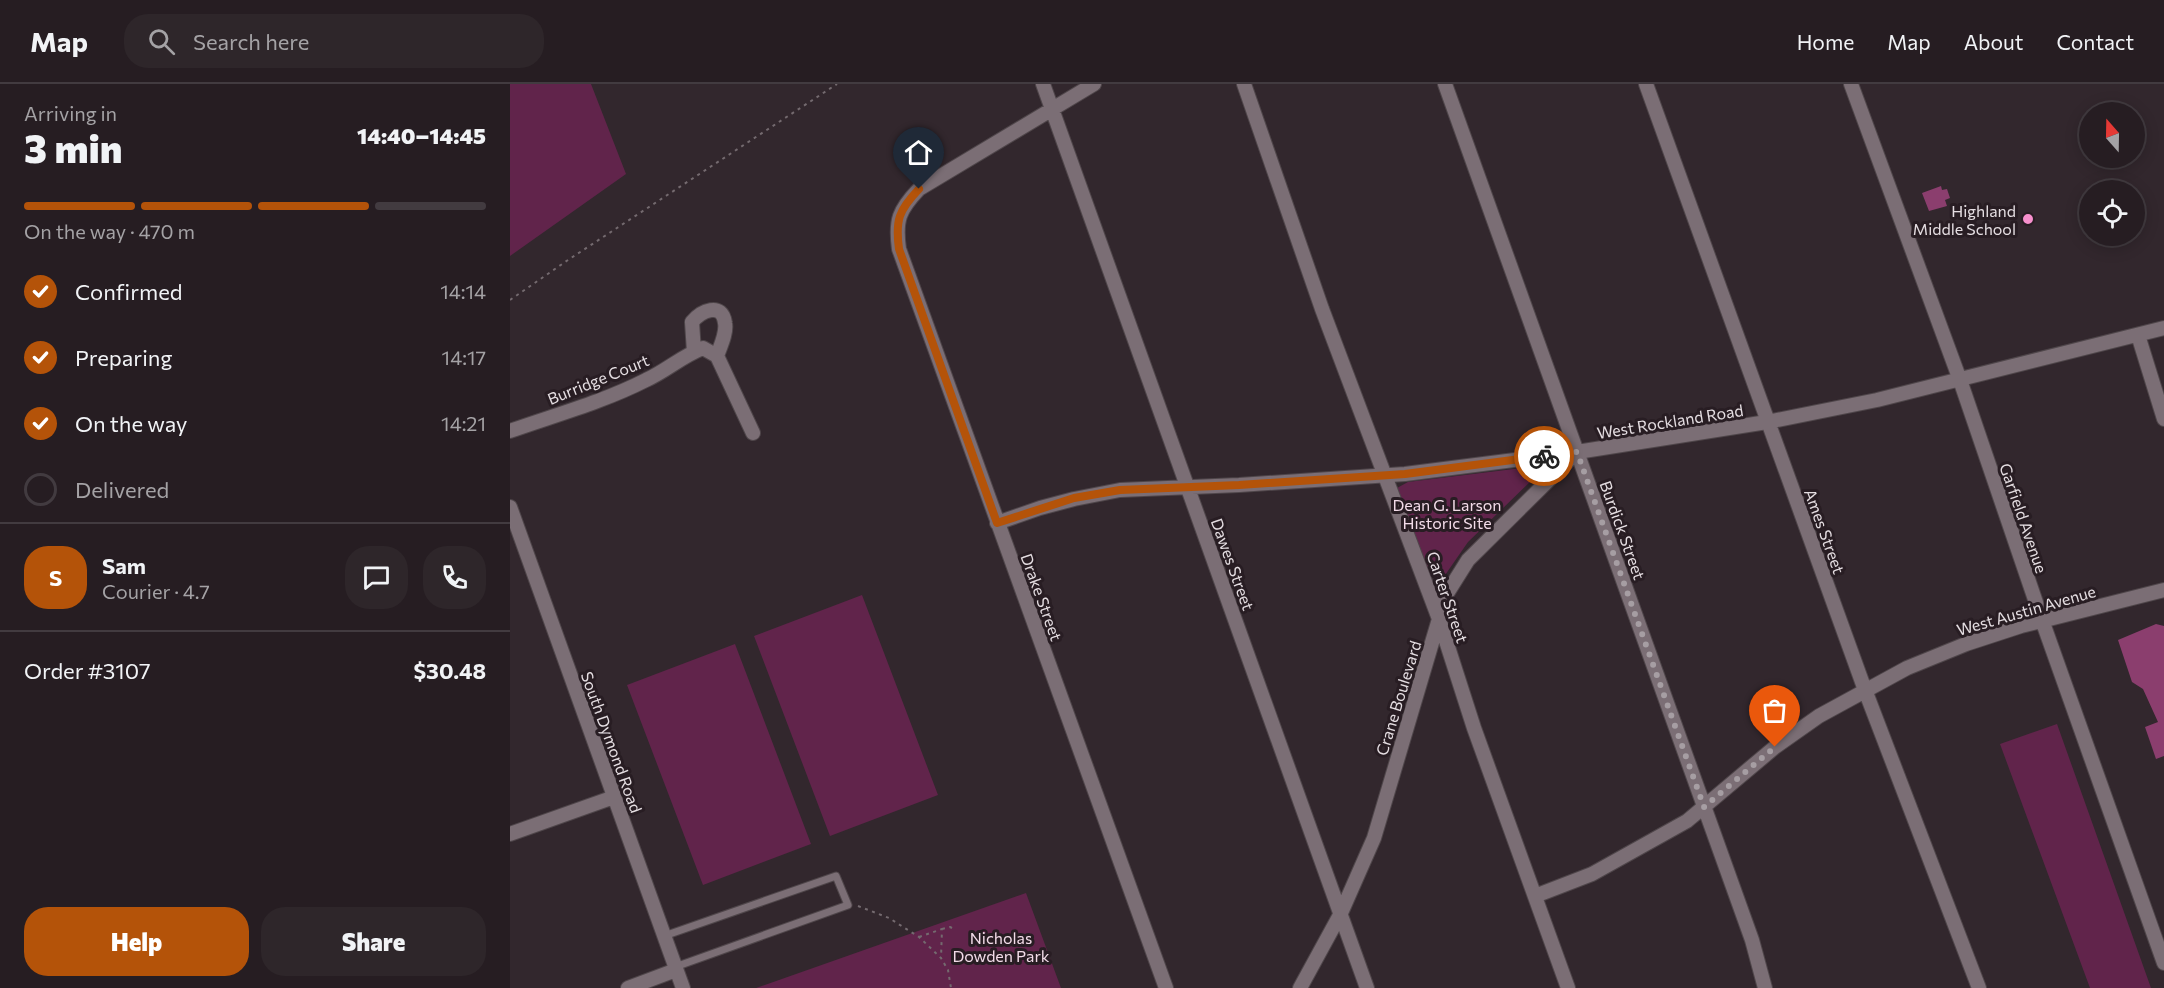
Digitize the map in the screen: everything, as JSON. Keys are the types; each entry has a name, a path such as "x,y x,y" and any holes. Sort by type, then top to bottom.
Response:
{"street":[{"name":"Dawes Street","path":"1043,84 1367,988"},
{"path":"1053,110 1094,84"},
{"name":"Carter Street","path":"1244,84 1322,309 1439,619 1474,728 1568,988"},
{"name":"Burdick Street","path":"1445,84 1752,940 1765,988"},
{"name":"Ames Street","path":"1646,84 1865,690 1979,988"},
{"name":"Garfield Avenue","path":"1851,84 1960,380 2042,620 2164,963"},
{"name":"Drake Street","path":"1053,110 919,189 904,205 899,216 897,233 899,249 1166,988"},
{"path":"717,356 726,324 722,314 711,309 700,312 692,322 694,352 703,348 717,356 753,433"},
{"name":"West Rockland Road","path":"997,523 1074,498 1120,490 1405,474 1577,452 1767,422 1877,400 2164,328"},
{"path":"2138,335 2164,419"},
{"name":"Burridge Court","path":"510,431 629,388 694,352"},
{"name":"Crane Boulevard","path":"1300,988 1341,913 1374,838 1439,619 1441,603 1468,560 1577,452"},
{"name":"South Dymond Road","path":"510,509 682,988"},
{"name":"West Austin Avenue","path":"1534,896 1592,874 1687,822 1775,747 1819,716 1907,668 1966,644 2042,620 2164,590"},
{"path":"510,834 614,797"},
{"path":"628,988 676,968"}],"lane":[{"path":"664,936 836,876 848,905 676,968"}],"path":[{"path":"510,300 837,84"},
{"path":"848,905 853,904 889,918 919,937 941,958 948,970 951,988"},
{"path":"919,937 950,927 954,929"},
{"path":"941,958 942,929"}],"green space":[{"path":"510,84 591,84 626,174 510,256"},
{"name":"Dean G. Larson Historic Site","path":"1530,467 1533,479 1468,542 1443,578 1430,576 1397,488 1408,482"},
{"path":"862,595 938,795 830,836 754,636"},
{"path":"735,644 811,844 703,885 627,685"},
{"path":"2057,724 2151,988 2090,988 2000,744"},
{"name":"Nicholas Dowden Park","path":"1026,893 1061,988 756,988"}],"building":[{"path":"1941,186 1942,190 1947,189 1950,198 1945,200 1947,206 1929,211 1922,193"},
{"path":"2156,624 2164,626 2164,756 2156,759 2145,727 2158,722 2143,689 2132,682 2118,640"}],"way so far":[{"path":"1544,456 1577,452 1704,807 1775,747"}],"place":[{"name":"Highland Middle School","path":"2028,219"}],"route":[{"path":"919,189 904,205 899,216 897,233 899,249 997,523 1074,498 1120,490 1405,474 1544,456"}]}
